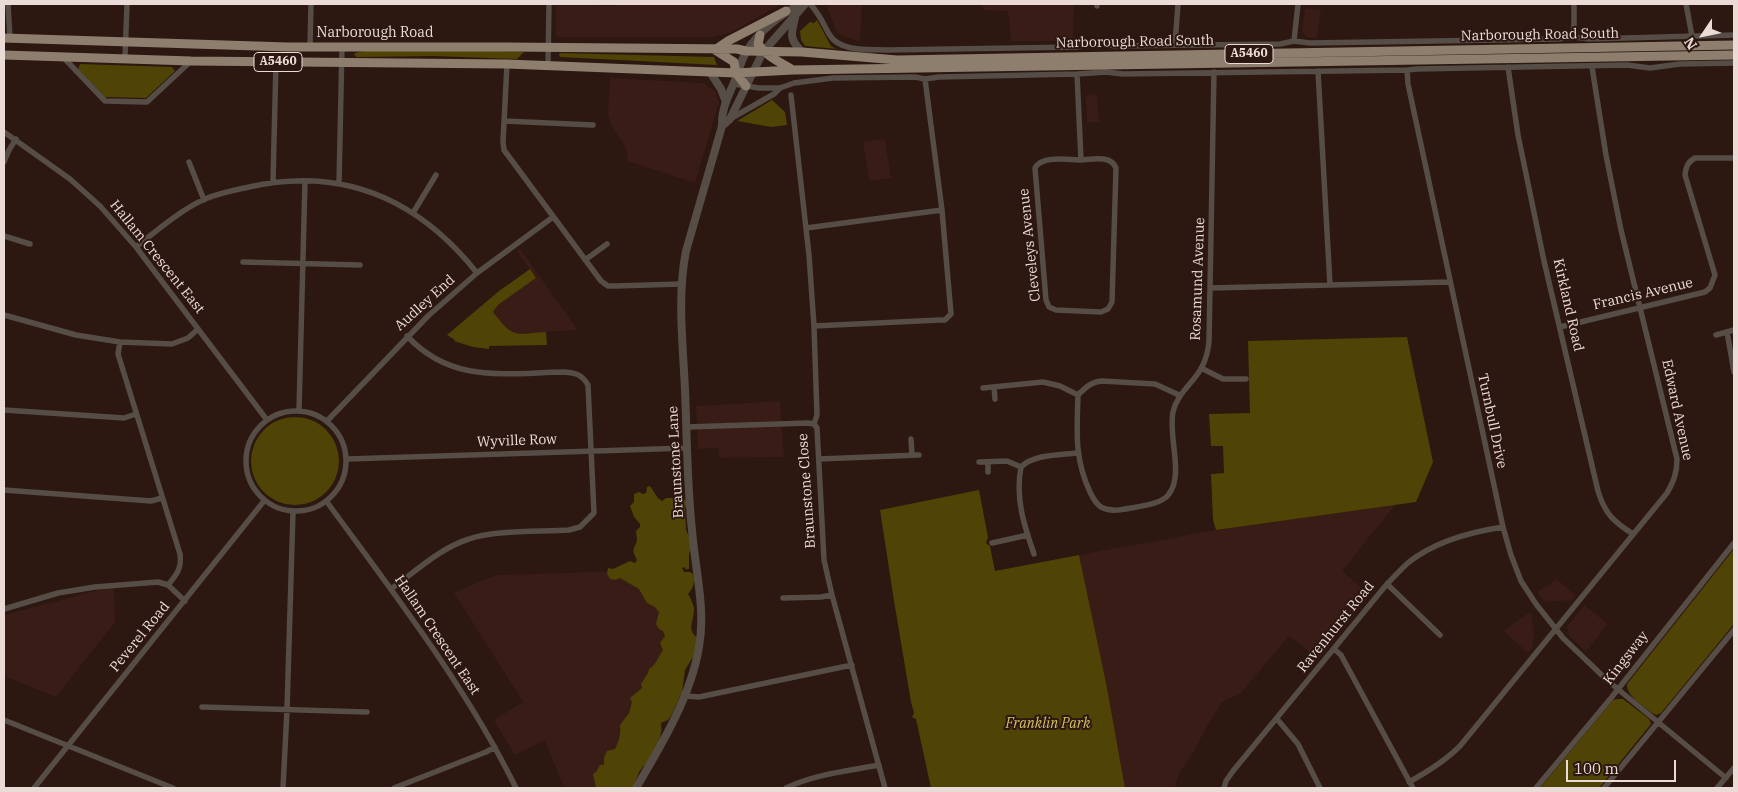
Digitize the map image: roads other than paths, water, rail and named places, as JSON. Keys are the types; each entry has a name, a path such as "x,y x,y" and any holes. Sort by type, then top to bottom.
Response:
{"main road":[{"path":"746,86 736,73 734,62 715,50 728,41 786,11"},
{"path":"760,35 758,44 763,52 793,70"},
{"name":"Narborough Road","path":"7,38 310,46 738,49 746,51"},
{"name":"Narborough Road South","path":"746,51 802,52 897,60 1734,45"},
{"name":"Narborough Road South","path":"736,73 793,70 1734,54"},
{"name":"Narborough Road","path":"4,55 191,61 506,64 736,73"}],"street":[{"path":"7,38 8,4"},
{"path":"125,58 127,4"},
{"path":"310,46 311,4"},
{"path":"548,66 549,4"},
{"path":"722,126 730,119 763,52 796,16 803,4"},
{"name":"Braunstone Lane","path":"636,788 659,750 684,696 697,656 702,628 691,529 681,284 686,250 722,126 722,115 734,84 736,73 746,51 786,11 803,4"},
{"name":"Narborough Road South","path":"810,4 819,14 836,42 860,49 888,50 1067,47 1090,43 1115,46 1280,44 1294,41 1310,43 1558,39 1574,37 1734,36"},
{"path":"1175,45 1178,4"},
{"path":"1294,41 1298,4"},
{"path":"1574,4 1574,37"},
{"path":"1686,4 1692,36"},
{"path":"796,16 791,35 794,44 802,52"},
{"path":"339,184 342,46"},
{"path":"63,57 105,101 147,102 191,61"},
{"path":"273,181 276,62"},
{"name":"Narborough Road South","path":"734,84 759,88 780,88 825,79 863,78 925,79 1106,72 1123,74 1627,65 1650,68 1680,64 1734,63"},
{"path":"506,64 504,150 601,281 608,286 681,284"},
{"name":"Edward Avenue","path":"1409,782 1446,760 1460,746 1667,493 1675,478 1677,459 1621,230 1606,155 1592,66"},
{"name":"Kirkland Road","path":"1508,67 1518,135 1560,327 1603,505 1609,516 1618,525 1633,534"},
{"name":"Narborough Road South","path":"840,70 863,78"},
{"name":"Turnbull Drive","path":"1407,70 1408,84 1503,527 1510,555 1521,581 1536,604 1573,648 1618,689 1726,778"},
{"path":"1318,71 1330,285"},
{"path":"710,72 722,89 726,102"},
{"name":"Rosamund Avenue","path":"1078,395 1077,453 1085,481 1095,502 1103,508 1117,510 1154,503 1167,497 1175,483 1171,436 1172,414 1179,395 1201,368 1207,356 1209,342 1214,72"},
{"path":"1078,74 1081,160"},
{"path":"814,326 940,320 948,317 951,310 942,210 925,79"},
{"name":"Narborough Road South","path":"730,119 774,94 780,88"},
{"name":"Braunstone Close","path":"791,95 806,228 814,326 817,415 814,424 817,428 824,560 885,788"},
{"path":"504,121 593,125"},
{"name":"Hallam Crescent East","path":"4,132 70,179 94,201 136,247 267,420"},
{"path":"4,162 16,140"},
{"name":"Francis Avenue","path":"1560,327 1705,292 1710,288 1715,275 1685,175 1686,167 1695,158 1734,158"},
{"name":"Cleveleys Avenue","path":"1106,159 1113,162 1116,168 1112,302 1108,309 1101,312 1056,310 1046,304 1035,168 1037,164 1046,160 1081,160 1106,159"},
{"path":"189,162 204,200"},
{"path":"413,213 436,175"},
{"path":"136,247 172,220 204,200 233,190 273,181 305,181 339,184 390,199 446,237 477,274"},
{"path":"299,411 305,181"},
{"path":"806,228 942,210"},
{"name":"Audley End","path":"327,421 428,316 477,274 553,217"},
{"path":"4,236 30,244"},
{"path":"585,260 607,244"},
{"path":"243,262 360,266"},
{"path":"1211,288 1450,282"},
{"path":"4,315 76,335 120,342 172,344 188,338 198,329"},
{"path":"1716,335 1734,330"},
{"path":"1727,332 1734,372"},
{"path":"391,589 446,550 468,539 489,535 569,530 580,527 594,514 588,386 583,377 576,373 564,372 478,373 464,370 433,358 418,348 407,336"},
{"path":"120,342 118,354 180,554 182,565 168,585"},
{"path":"1201,368 1223,379 1246,378"},
{"path":"983,388 1043,382 1060,386 1078,395 1087,385 1095,381 1102,381 1160,385 1179,395"},
{"path":"994,387 995,399"},
{"path":"4,410 124,418 136,414"},
{"path":"299,411 314,414 327,421 336,430 345,447 347,459 344,480 327,502 312,510 293,512 275,508 264,501 251,485 246,463 252,438 267,420 282,413 299,411"},
{"path":"687,427 808,422 814,424"},
{"path":"912,439 912,455"},
{"name":"Wyville Row","path":"347,459 688,448"},
{"path":"1034,554 1019,499 1018,482 1022,467 1031,461 1041,458 1077,453"},
{"path":"819,459 919,455"},
{"path":"979,462 1007,461 1022,467"},
{"path":"988,462 988,472"},
{"path":"4,490 151,501 162,498"},
{"name":"Peverel Road","path":"34,788 264,501"},
{"name":"Hallam Crescent East","path":"327,502 391,589 451,676 495,747 516,788"},
{"path":"283,788 293,512"},
{"name":"Ravenhurst Road","path":"1224,788 1226,781 1233,771 1387,584 1408,563 1429,549 1458,537 1482,530 1503,527"},
{"path":"992,543 1028,535"},
{"name":"Kingsway","path":"1536,788 1618,689 1734,543"},
{"path":"4,609 58,593 86,588 158,582 168,585 185,601"},
{"path":"1387,584 1440,635"},
{"path":"782,598 832,595"},
{"path":"1604,788 1734,630"},
{"path":"1334,649 1341,655 1413,788"},
{"path":"684,696 699,697 852,665"},
{"path":"202,707 367,712"},
{"path":"1277,719 1298,744 1320,788"},
{"path":"4,720 173,788"},
{"path":"394,788 495,747"},
{"path":"786,788 799,782 832,773 879,765"},
{"path":"1717,788 1734,768"}],"park label":[{"name":"Franklin Park","path":"1048,724"}]}
